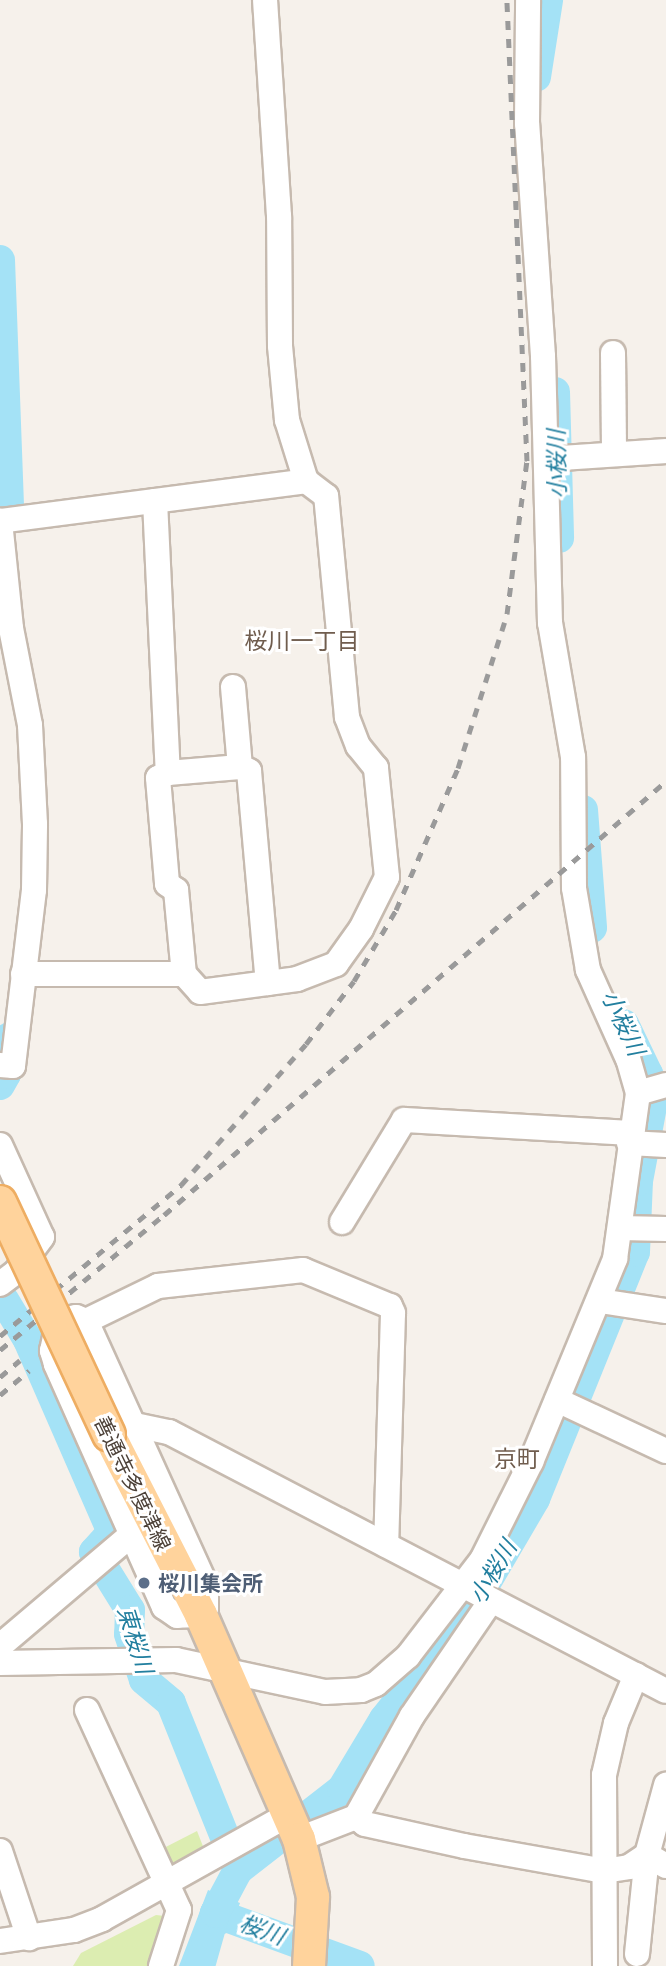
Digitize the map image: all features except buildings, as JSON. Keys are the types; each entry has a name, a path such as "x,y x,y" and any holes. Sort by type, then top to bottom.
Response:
{"main road":[{"name":"善通寺多度津線","path":"0,1202 120,1430 293,1827 313,1897 309,1966"}],"street":[{"path":"265,0 279,216 280,346 287,420 306,481 326,496 347,717 358,746 376,768 387,877 361,929 336,964 297,979 268,983 200,992 184,974 176,890 167,884 158,778 168,773 240,768 249,771 268,983"},
{"path":"356,1817 479,1596 525,1474 566,1404 608,1302 615,1259 640,1228 644,1142 652,1089 628,1059 588,970 574,888 573,757 550,623 558,458 527,124 528,0"},
{"path":"613,353 614,454"},
{"path":"558,458 666,451"},
{"path":"4,1065 23,974 34,890 35,824 30,725 6,629 0,521 306,481"},
{"path":"155,501 168,773"},
{"path":"233,687 240,768"},
{"path":"23,974 184,974"},
{"path":"342,1222 404,1120 644,1142"},
{"path":"0,1145 41,1228 42,1237 8,1278"},
{"path":"0,1237 8,1278"},
{"path":"201,1615 177,1616 164,1607 56,1364 52,1351 57,1328 65,1319 86,1321 158,1286 303,1270 390,1306 393,1313 386,1545"},
{"path":"608,1302 666,1311"},
{"path":"86,1321 120,1430 169,1432 479,1596 666,1691"},
{"path":"566,1404 666,1451"},
{"path":"0,1646 132,1534"},
{"path":"0,1663 161,1660 325,1692 361,1690 376,1684 479,1596"},
{"path":"605,1966 604,1775 616,1723 636,1675"},
{"path":"87,1710 170,1882 178,1921 161,1966"},
{"path":"637,1954 657,1861 666,1785"},
{"path":"0,1941 74,1930 170,1882 231,1847 293,1827 356,1817 365,1824 464,1846 604,1871 657,1861"},
{"path":"0,1851 29,1938"}],"green space":[{"path":"197,1831 206,1854 169,1876 156,1852"},
{"path":"156,1915 165,1916 152,1966 73,1966 81,1953"}],"water":[{"path":"208,1890 240,1903 229,1932 215,1938 197,1966 179,1966"}],"waterway":[{"name":"小桜川","path":"536,77 548,0"},
{"name":"東桜川","path":"0,260 9,511"},
{"name":"小桜川","path":"555,392 559,538"},
{"name":"小桜川","path":"583,810 592,928"},
{"name":"小桜川","path":"200,1966 215,1913 238,1870 342,1789 384,1719 469,1612 535,1499 635,1252 638,1181 653,1101 648,1074 624,1024"},
{"name":"東桜川","path":"0,1085 6,1074 9,1037"},
{"name":"東桜川","path":"4,1300 28,1340 112,1532 94,1552 130,1610 129,1634 144,1680 171,1703 238,1870"},
{"name":"桜川","path":"215,1913 360,1966"}],"railway":[{"path":"0,1336 181,1185 306,1044 354,981 396,910 458,768 507,614 527,461 507,0"},
{"path":"0,1350 164,1215 666,781"},
{"path":"0,1377 20,1360"},
{"path":"0,1395 29,1371"}],"place":[{"name":"桜川集会所","path":"144,1583"}],"district":[{"name":"桜川一丁目","path":"302,641"},
{"name":"京町","path":"517,1459"}]}
